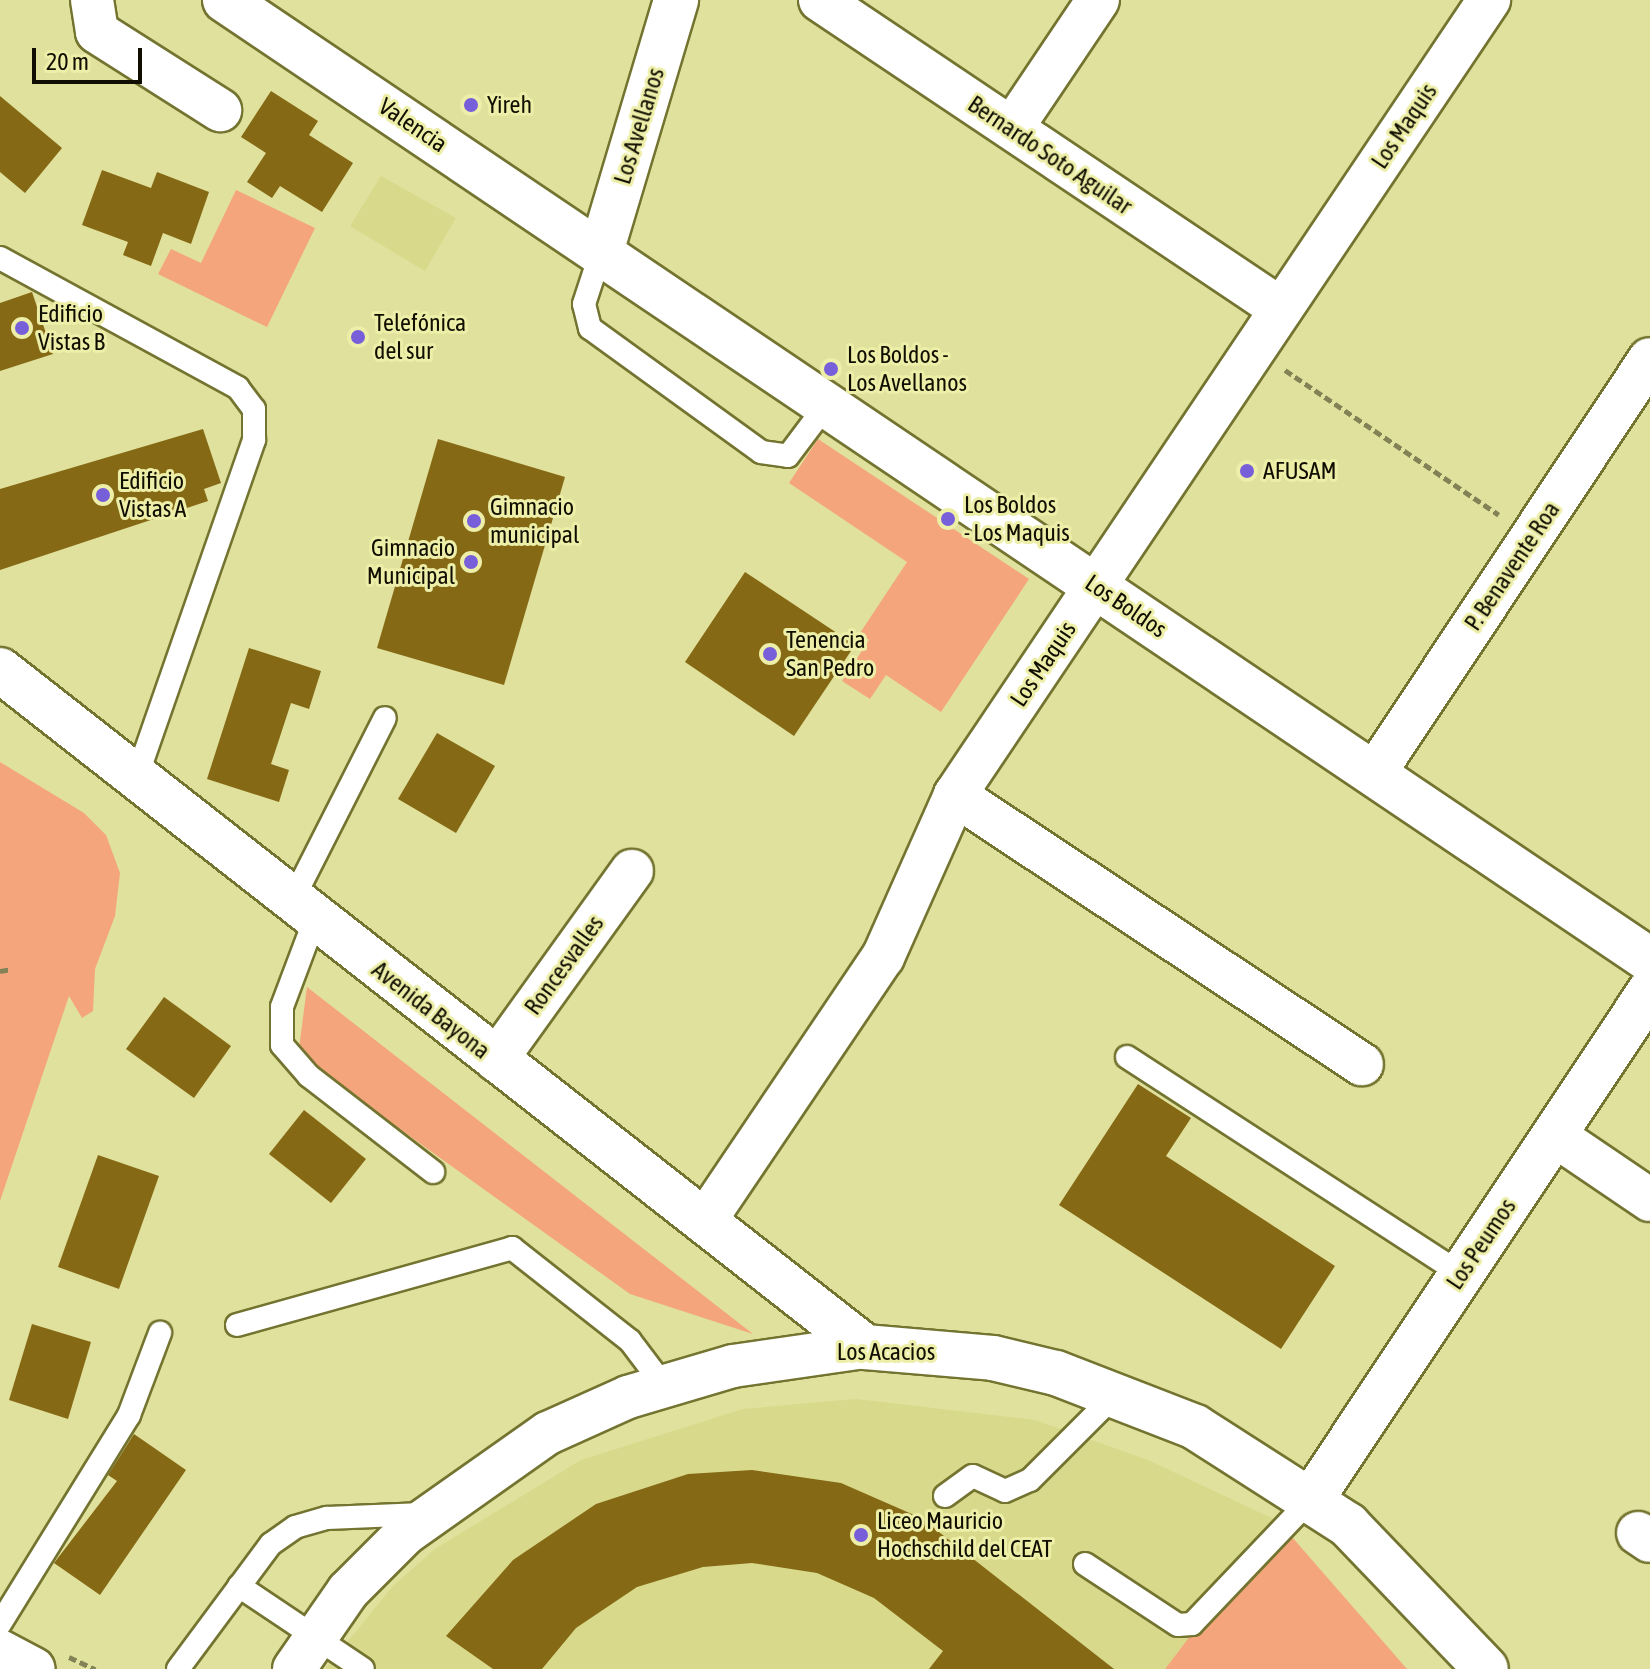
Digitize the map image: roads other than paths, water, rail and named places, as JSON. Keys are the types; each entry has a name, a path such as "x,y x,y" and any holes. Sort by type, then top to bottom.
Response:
{"street":[{"path":"92,0 97,32 220,110"},
{"name":"Valencia","path":"225,0 601,252"},
{"name":"Los Avellanos","path":"601,252 676,0"},
{"name":"Bernardo Soto Aguilar","path":"820,0 1281,309"},
{"path":"1012,128 1098,0"},
{"name":"Los Maquis","path":"704,1222 883,957 955,795 1489,0"},
{"name":"Los Boldos","path":"601,252 1650,960"},
{"name":"P. Benavente Roa","path":"1374,774 1650,359"},
{"name":"Avenida Bayona","path":"0,670 865,1347"},
{"path":"955,795 1362,1064"},
{"name":"Roncesvalles","path":"496,1060 632,871"},
{"name":"Los Peumos","path":"1313,1497 1650,991"},
{"path":"1554,1135 1650,1200"},
{"name":"Los Acacios","path":"274,1669 303,1653 428,1514 548,1433 664,1386 733,1366 865,1347 993,1358 1118,1393 1195,1427 1313,1497 1383,1556 1486,1669"}],"lane":[{"path":"601,252 584,304 590,328 761,452 788,456 827,404"},
{"path":"0,258 238,388 254,409 254,440 136,779"},
{"path":"385,718 304,910 282,1007 282,1045 309,1076 433,1172"},
{"path":"1127,1057 1461,1274"},
{"path":"237,1325 512,1248 630,1341 664,1386"},
{"path":"7,1651 129,1415 160,1333"},
{"path":"945,1496 973,1476 1005,1491 1030,1480 1118,1393"},
{"path":"1085,1564 1178,1625 1192,1624 1313,1497"},
{"path":"178,1669 271,1544 310,1521 428,1514"},
{"path":"239,1586 303,1653 363,1669"}],"place":[{"name":"Yireh","path":"471,105"},
{"name":"Edificio Vistas B","path":"22,328"},
{"name":"Telefónica del sur","path":"358,337"},
{"name":"Los Boldos - Los Avellanos","path":"831,369"},
{"name":"AFUSAM","path":"1247,471"},
{"name":"Edificio Vistas A","path":"103,495"},
{"name":"Los Boldos - Los Maquis","path":"948,519"},
{"name":"Gimnacio municipal","path":"474,521"},
{"name":"Gimnacio Municipal","path":"471,562"},
{"name":"Tenencia San Pedro","path":"770,654"},
{"name":"Liceo Mauricio Hochschild del CEAT","path":"861,1535"}]}
